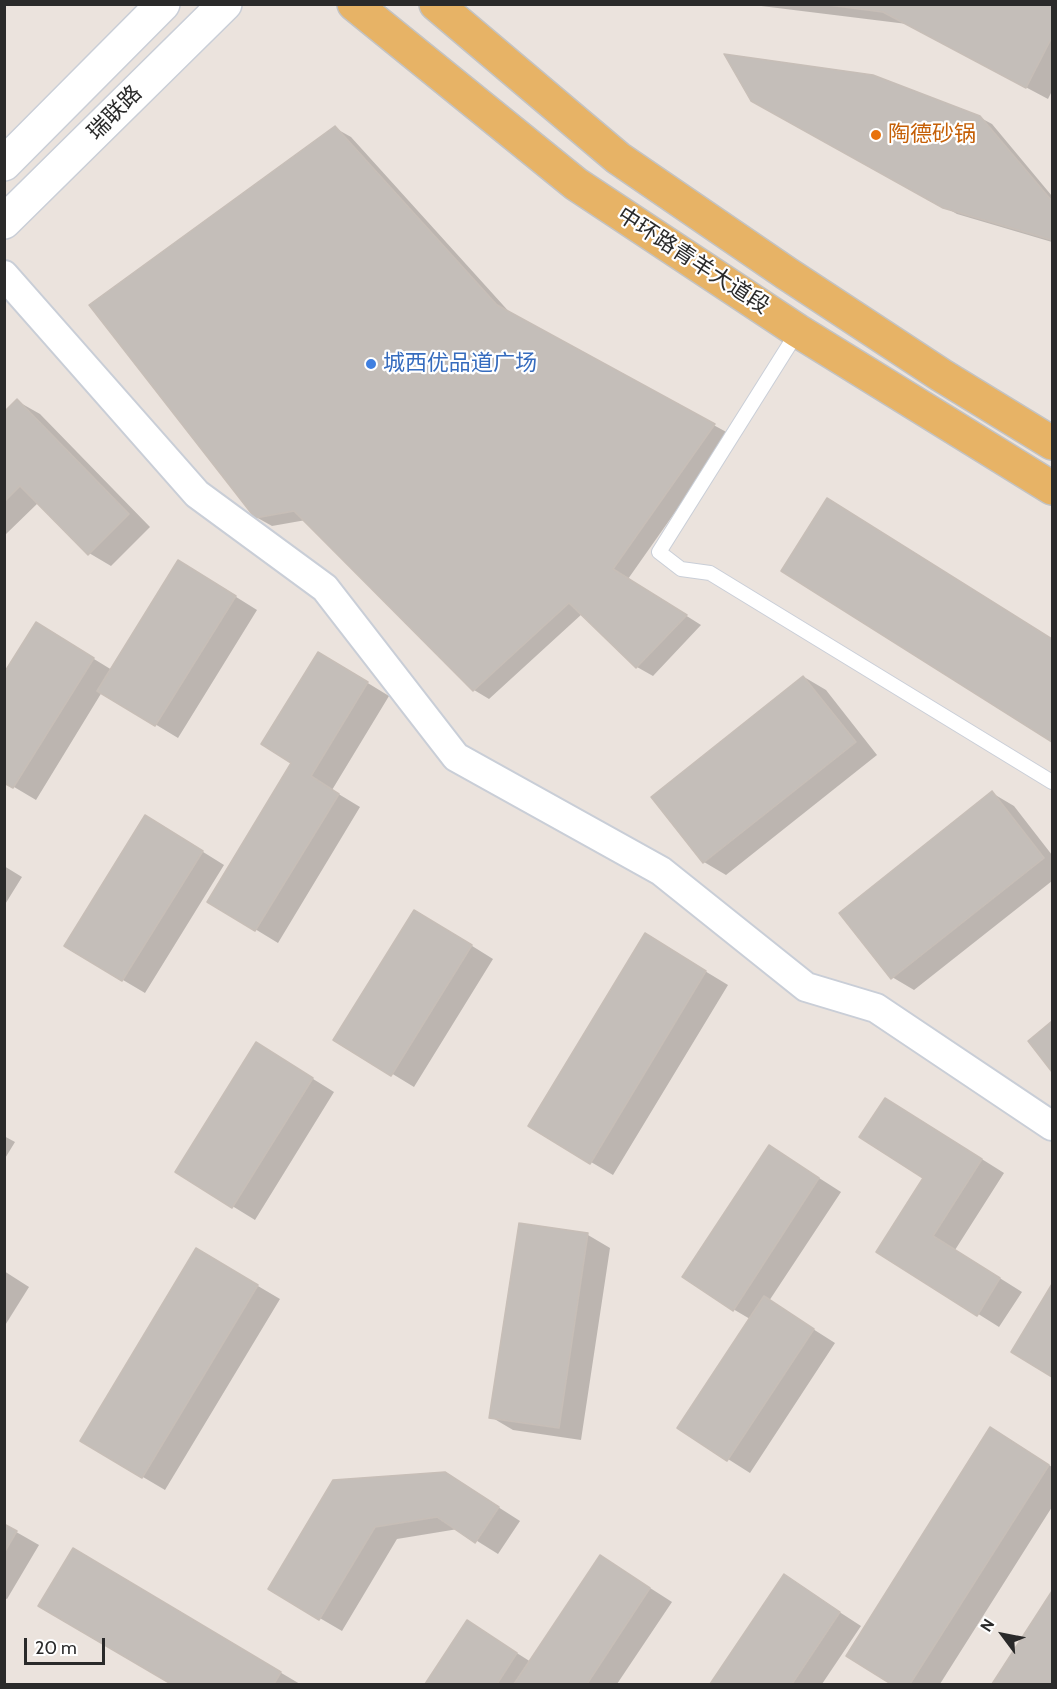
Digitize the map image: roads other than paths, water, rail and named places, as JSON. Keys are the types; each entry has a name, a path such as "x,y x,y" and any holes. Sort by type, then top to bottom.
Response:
{"main road":[{"name":"瑞联路","path":"4,164 164,4"},
{"name":"瑞联路","path":"4,222 225,4"},
{"name":"中环路青羊大道段","path":"354,4 576,184 798,331 1053,488"},
{"name":"中环路青羊大道段","path":"436,4 618,158 932,369 1053,443"}],"street":[{"path":"4,275 197,494 325,588 456,757 661,871 806,987 876,1008 1053,1126"}],"lane":[{"path":"798,331 659,552 681,568 710,573 1053,782"}],"place":[{"name":"陶德砂锅","path":"876,135"},
{"name":"城西优品道广场","path":"371,364"}]}
